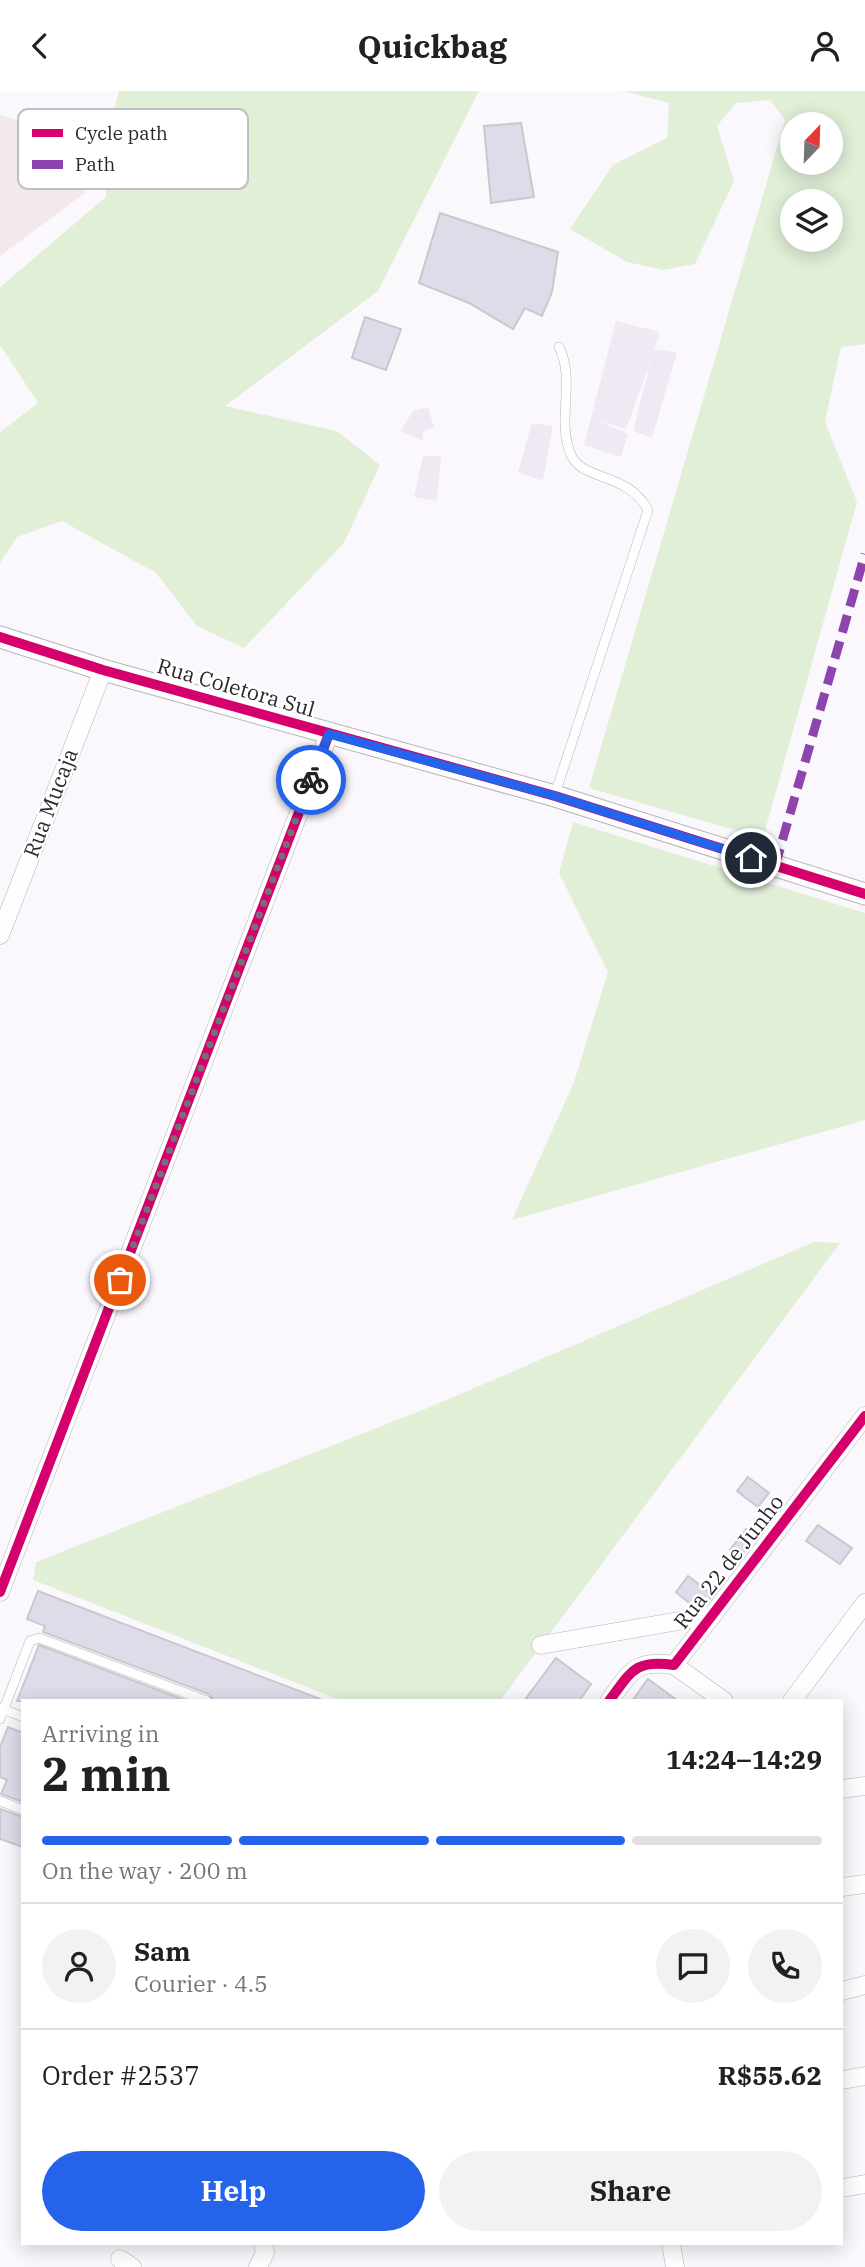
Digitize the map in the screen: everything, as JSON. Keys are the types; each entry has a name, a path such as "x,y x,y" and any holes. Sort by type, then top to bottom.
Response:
{"street":[{"name":"Rua Coletora Sul","path":"0,637 103,670 555,796 865,894"},
{"name":"Rua Mucaja","path":"0,935 103,670"},
{"path":"0,1591 329,734"},
{"name":"Rua 22 de Junho","path":"674,1665 865,1416"},
{"path":"793,1699 865,1603"},
{"path":"541,1645 713,1615"},
{"path":"611,1699 634,1668 656,1663 674,1665 721,1699"},
{"path":"843,1789 865,1786"},
{"path":"843,1887 865,1884"},
{"path":"843,1991 865,1985"},
{"path":"843,2080 865,2076"},
{"path":"843,2188 865,2184"},
{"path":"258,2267 265,2253 263,2245"},
{"path":"671,2245 675,2267"}],"lane":[{"path":"555,796 648,510 639,493 616,480 580,468 571,454 566,362 559,347"},
{"path":"21,1717 1,1712 30,1641 38,1638 202,1699"},
{"path":"0,1801 21,1808"}],"shaded area":[{"path":"0,115 18,120 18,189 84,189 86,192 0,256"},
{"path":"616,321 660,332 654,349 677,353 652,438 633,431 651,360 626,429 599,421 628,434 621,457 584,445"},
{"path":"428,407 434,428 423,431 423,441 400,431 414,410"},
{"path":"532,423 553,426 543,481 518,472"},
{"path":"423,456 441,456 437,501 414,497"}],"green space":[{"path":"119,91 479,91 378,291 225,406 337,431 380,465 344,543 244,648 197,626 156,573 62,521 17,537 0,563 0,432 38,403 0,345 0,287 106,197 105,189 248,189 248,109 115,109"},
{"path":"623,91 865,91 865,344 841,347 825,422 857,502 763,838 589,788 780,137 780,175 844,175 844,112 780,113 770,100 736,103 717,126 734,181 695,264 663,270 627,262 570,229 613,165 667,138 669,103"},
{"path":"573,822 865,913 865,1120 512,1220 574,1082 608,972 559,873"},
{"path":"814,1242 840,1243 501,1699 337,1699 33,1580 36,1562 430,1407"}],"building":[{"path":"521,123 534,197 491,203 484,126"},
{"path":"440,213 558,252 552,292 542,316 525,308 513,329 469,303 419,283"},
{"path":"365,317 401,329 386,370 352,358"},
{"path":"748,1477 769,1493 758,1507 737,1491"},
{"path":"818,1525 852,1548 840,1564 806,1541"},
{"path":"746,1529 756,1536 740,1557 730,1550"},
{"path":"688,1576 713,1595 705,1605 694,1607 676,1592"},
{"path":"38,1591 320,1699 213,1699 209,1694 43,1632 45,1626 27,1619"},
{"path":"39,1645 182,1699 21,1699 17,1701"},
{"path":"556,1658 591,1684 580,1699 525,1699"},
{"path":"648,1679 675,1699 633,1699"},
{"path":"8,1727 21,1732 21,1801 1,1794 7,1780 0,1777 0,1747"},
{"path":"0,1809 21,1816 21,1846 0,1839"}],"marked path":[{"path":"775,866 865,554"}],"cycle path":[{"path":"0,637 103,670 555,796 865,894"},
{"path":"0,1592 329,734"},
{"path":"610,1699 629,1675 642,1666 674,1665 865,1416"}],"way so far":[{"path":"120,1280 311,780"}],"route":[{"path":"311,780 329,734 555,796 751,858"}]}
